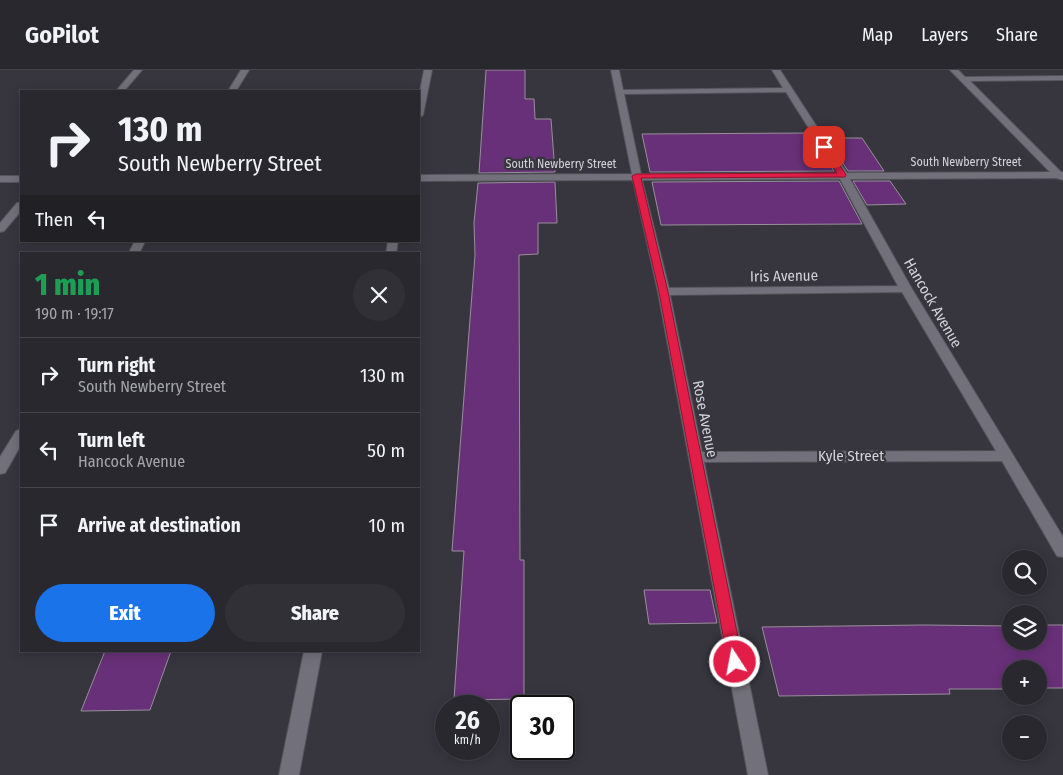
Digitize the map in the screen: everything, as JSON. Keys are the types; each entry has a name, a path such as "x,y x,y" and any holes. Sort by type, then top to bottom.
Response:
{"street":[{"path":"121,90 138,70"},
{"path":"233,90 245,70"},
{"path":"420,110 428,70"},
{"name":"Rose Avenue","path":"615,70 636,176 664,292 758,775"},
{"name":"Hancock Avenue","path":"776,70 842,175 906,289 1063,552"},
{"path":"954,70 1061,176"},
{"path":"963,79 1063,78"},
{"path":"619,92 787,90"},
{"name":"South Newberry Street","path":"420,178 842,175 1061,176"},
{"path":"0,179 20,179"},
{"path":"0,229 20,206"},
{"name":"Iris Avenue","path":"664,292 906,289"},
{"path":"0,469 20,436"},
{"name":"Kyle Street","path":"696,457 1005,456"},
{"path":"288,775 313,652"}],"building":[{"path":"486,70 525,70 525,99 534,99 535,119 551,119 555,172 479,173"},
{"path":"810,133 834,171 650,172 642,134"},
{"path":"827,138 862,138 884,171 848,171"},
{"path":"839,181 862,224 661,225 652,182"},
{"path":"853,181 890,181 906,204 867,205"},
{"path":"555,182 557,223 538,223 538,254 519,255 520,560 524,560 524,695 510,695 510,699 500,699 500,695 454,695 464,551 452,551 475,255 474,223 478,183"},
{"path":"644,590 710,590 717,623 649,624"},
{"path":"1047,625 1063,625 1063,688 1047,688 1047,660 1002,660 1002,689 949,689 950,694 779,696 762,627 1002,626 1002,650 1047,650"},
{"path":"105,652 171,652 150,710 81,711"}],"route":[{"path":"735,662 664,292 636,176 842,175 824,147"}]}
